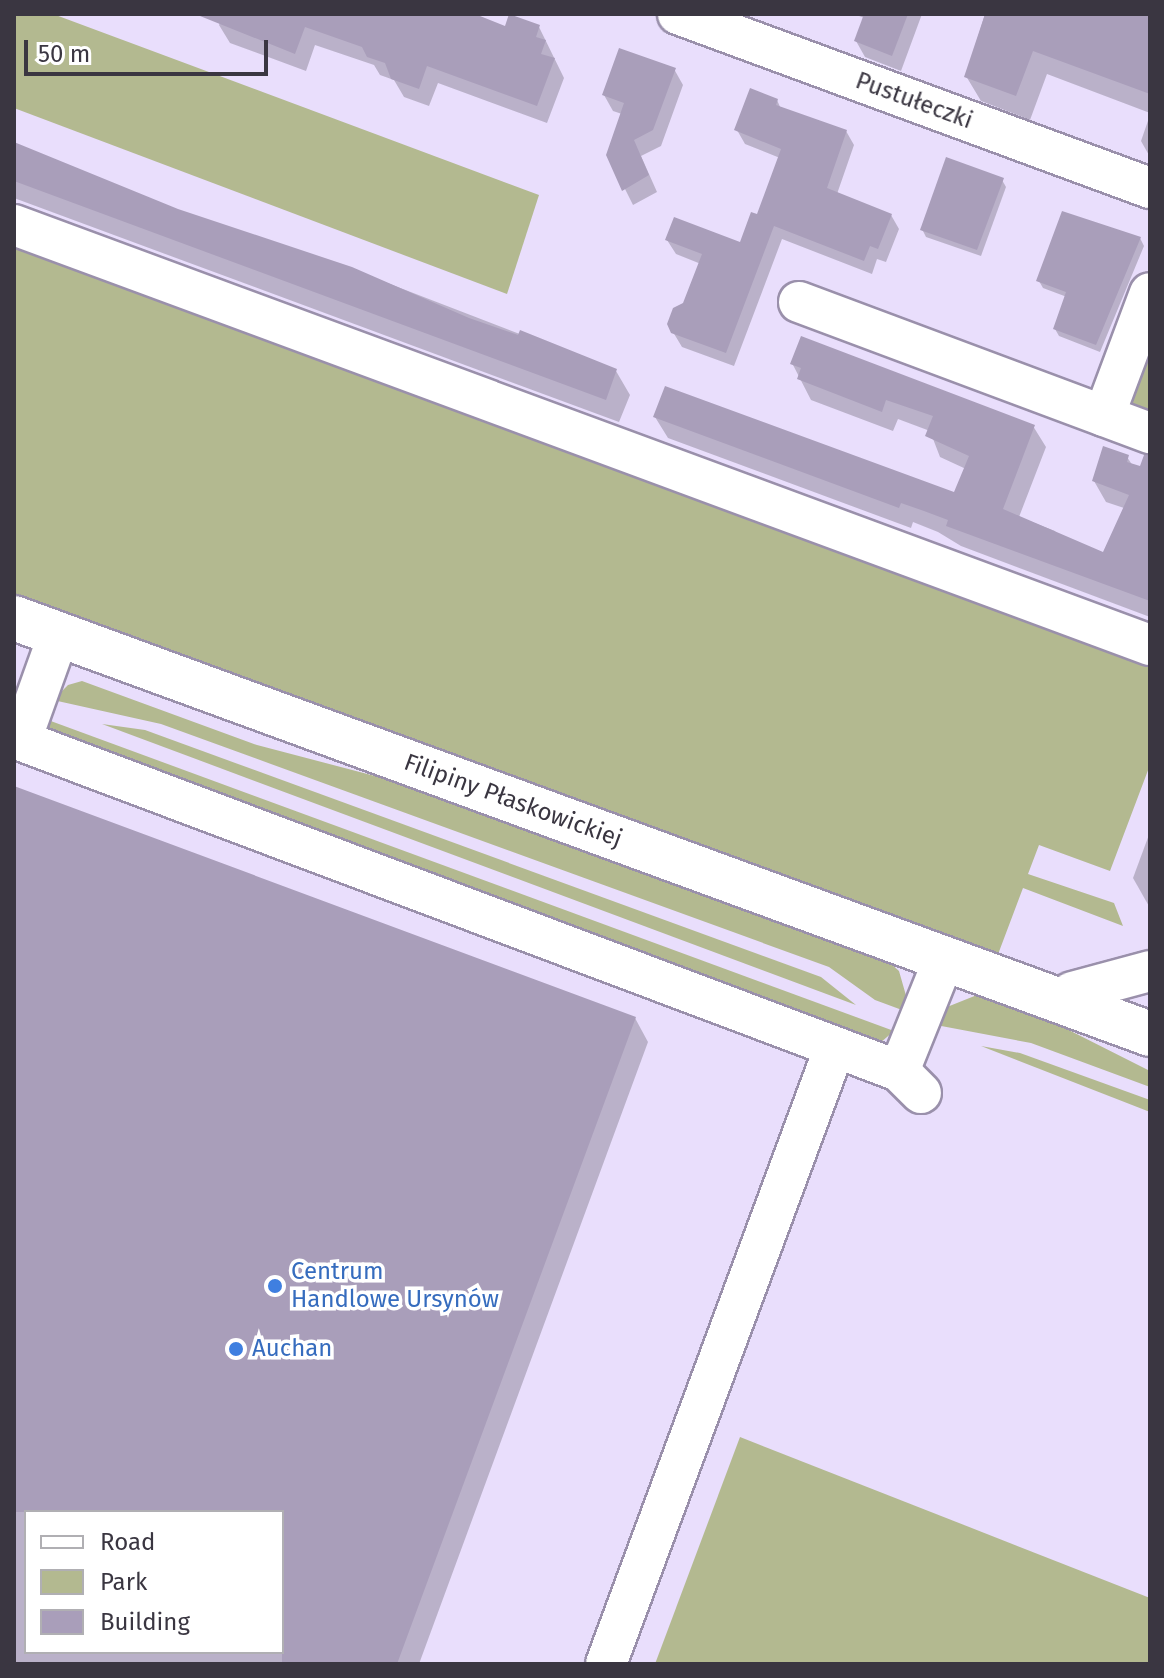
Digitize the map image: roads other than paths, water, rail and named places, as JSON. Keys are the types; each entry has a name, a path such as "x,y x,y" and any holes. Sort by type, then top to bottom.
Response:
{"main road":[{"name":"Filipiny Płaskowickiej","path":"14,618 1150,1034"},
{"name":"Filipiny Płaskowickiej","path":"1013,984 1150,1004"}],"street":[{"name":"Pustułeczki","path":"678,14 1150,188"},
{"path":"14,225 1150,645"},
{"path":"1104,416 1150,293"},
{"path":"799,302 1150,433"},
{"path":"59,634 17,739 835,1047 910,1082 944,959"},
{"path":"1072,992 1150,971"},
{"path":"606,1664 835,1047"}],"place":[{"name":"Centrum Handlowe Ursynów","path":"275,1286"},
{"name":"Auchan","path":"236,1349"}]}
